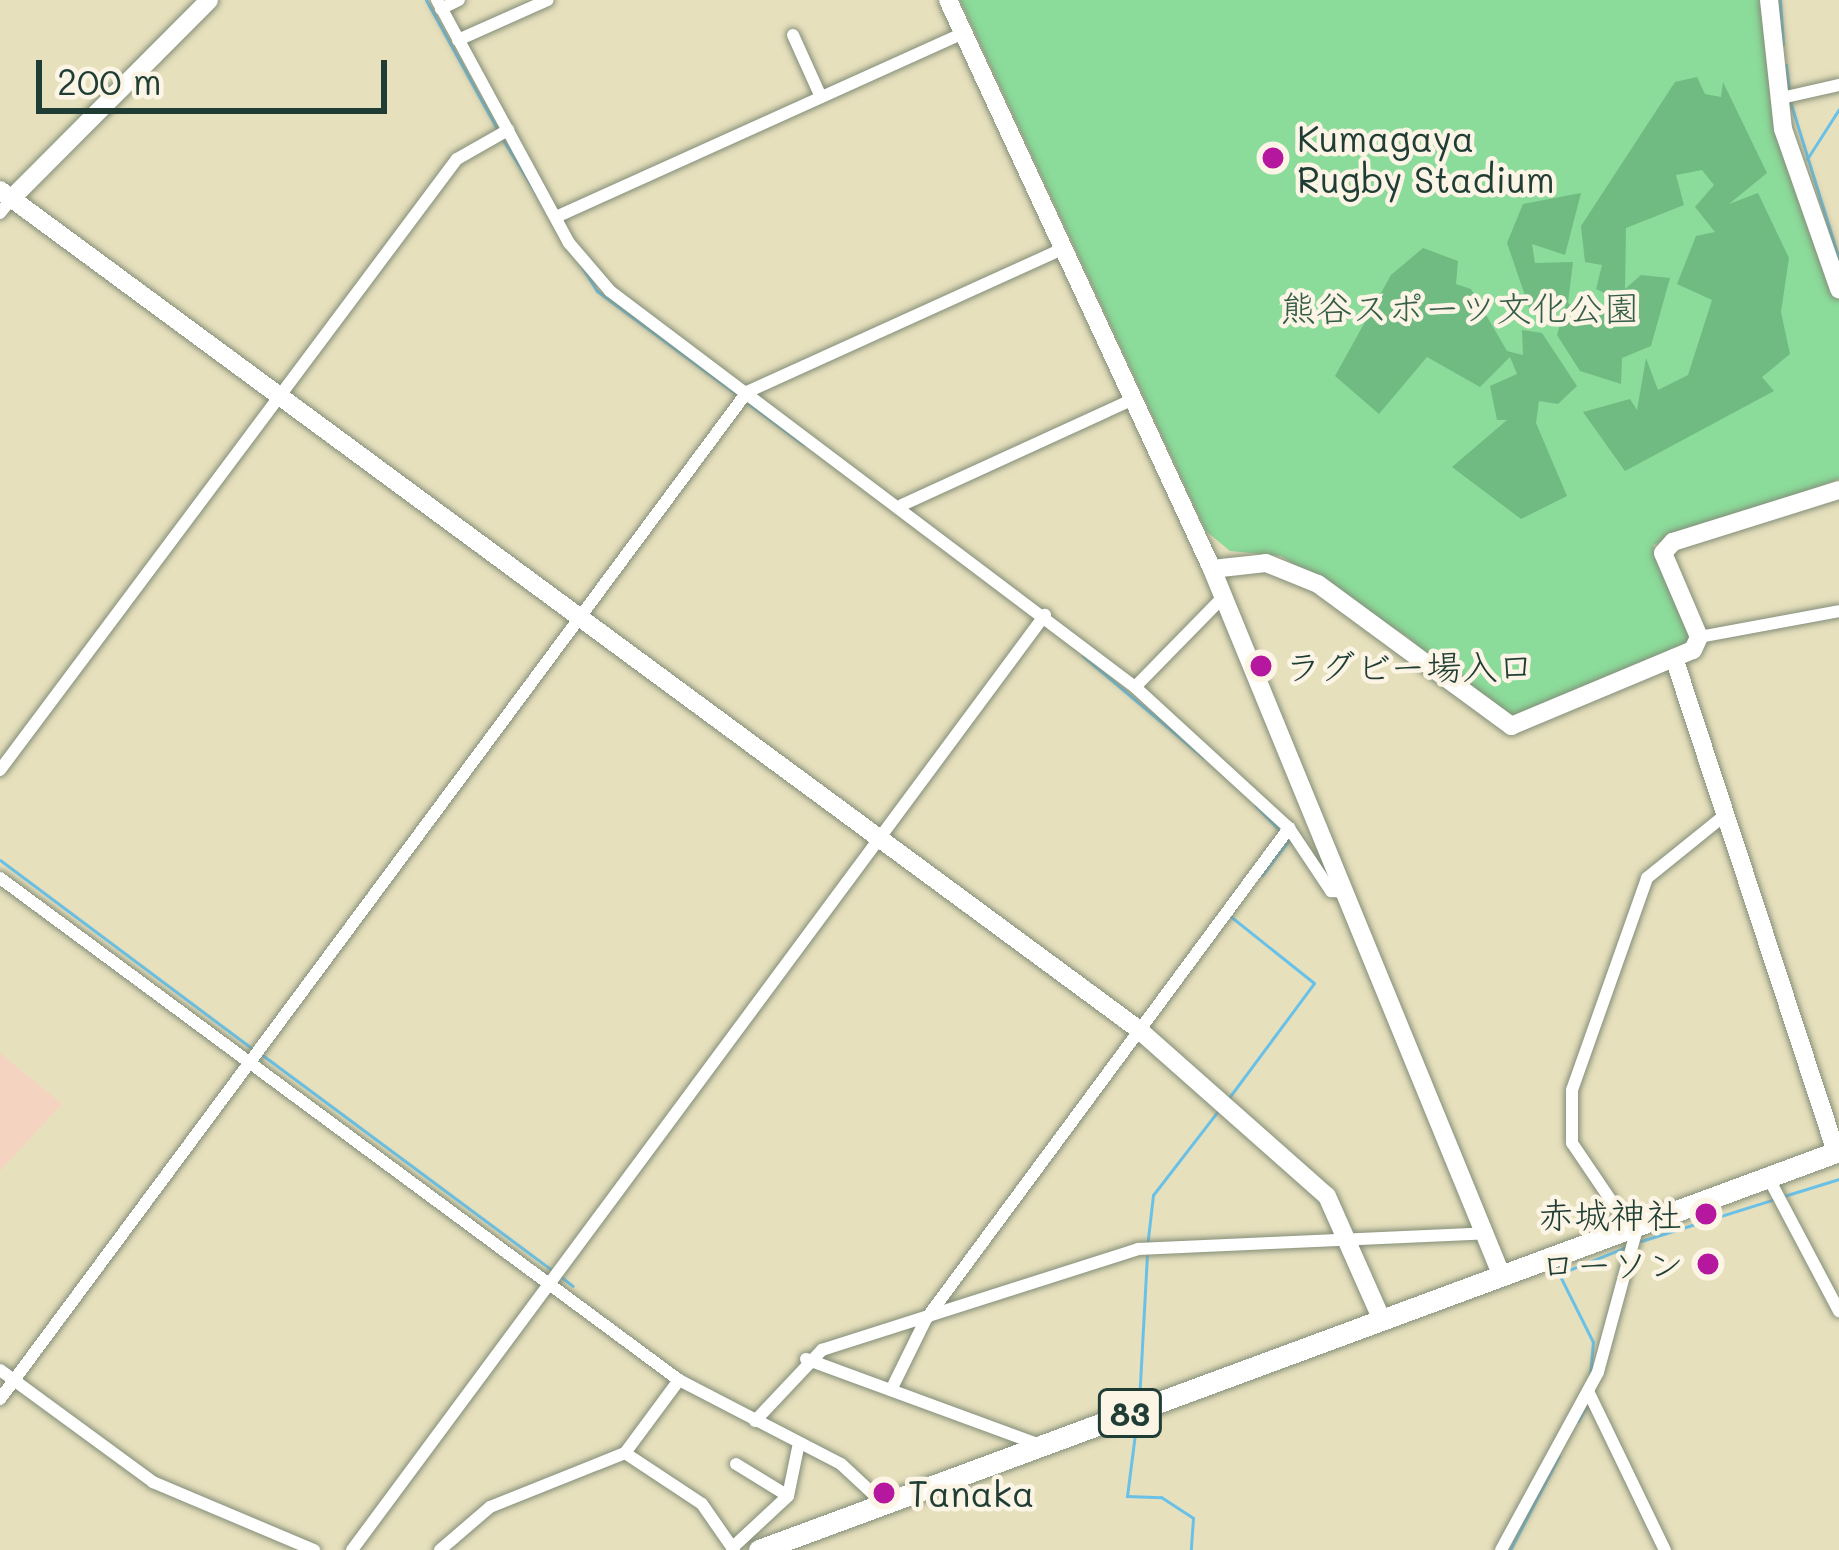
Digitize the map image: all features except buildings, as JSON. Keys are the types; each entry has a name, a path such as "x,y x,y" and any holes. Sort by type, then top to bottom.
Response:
{"main road":[{"name":"83","path":"759,1550 1634,1224 1772,1184 1838,1151"}],"street":[{"path":"209,0 4,200 276,394 1138,1029 1307,1176 1351,1241 1382,1320"},
{"path":"460,0 439,4 556,217 610,291 902,505 1135,687 1289,828 1331,891 1346,892"},
{"path":"458,40 548,0"},
{"path":"948,0 1212,568 1501,1274"},
{"path":"1769,0 1785,97 1839,290"},
{"path":"556,217 964,33"},
{"path":"793,34 821,97"},
{"path":"1785,97 1837,85"},
{"path":"0,770 276,394 457,159 508,130"},
{"path":"0,1399 746,392 1064,248"},
{"path":"902,505 1133,399"},
{"path":"1699,637 1666,547 1839,490"},
{"path":"1212,568 1266,563 1318,584 1511,726 1674,658 1699,637 1839,611"},
{"path":"1135,687 1224,596"},
{"path":"352,1550 1045,615"},
{"path":"1674,658 1838,1151"},
{"path":"1501,1550 1588,1391 1634,1224 1572,1143 1567,1109 1647,878 1725,815"},
{"path":"891,1390 926,1319 1289,828"},
{"path":"0,878 679,1380 799,1443 884,1503"},
{"path":"1772,1184 1839,1311"},
{"path":"755,1421 806,1358 1138,1249 1486,1233"},
{"path":"806,1358 1042,1445"},
{"path":"0,1370 153,1481 314,1550"},
{"path":"440,1550 490,1508 625,1453 679,1380"},
{"path":"1588,1391 1665,1550"},
{"path":"625,1453 702,1504 733,1549 788,1496 799,1443"},
{"path":"736,1464 788,1496"}],"shaded area":[{"path":"0,1053 62,1104 0,1171"}],"green space":[{"name":"熊谷スポーツ文化公園","path":"960,0 1763,0 1776,123 1839,298 1839,479 1653,545 1694,639 1526,716 1497,717 1408,637 1281,556 1230,551 1206,531"},
{"path":"1697,77 1705,94 1721,97 1723,82 1767,173 1729,204 1758,193 1789,258 1781,312 1790,354 1762,377 1774,391 1625,471 1583,412 1630,399 1637,410 1646,358 1658,390 1688,375 1712,300 1677,284 1696,236 1715,232 1695,207 1714,185 1702,170 1676,175 1684,205 1626,228 1625,289 1641,275 1670,278 1651,346 1622,358 1621,384 1580,371 1557,335 1566,303 1531,313 1507,243 1523,204 1581,193 1565,255 1532,244 1535,263 1573,262 1568,303 1588,315 1591,299 1623,323 1624,303 1596,289 1602,265 1585,262 1581,226 1675,82"},
{"path":"1423,248 1458,261 1456,284 1471,289 1507,351 1523,355 1522,330 1542,333 1577,386 1558,404 1539,401 1536,423 1567,496 1521,519 1452,467 1507,420 1497,420 1490,386 1517,374 1510,357 1480,387 1427,357 1379,414 1335,376 1391,275"}],"waterway":[{"path":"426,0 499,132"},
{"path":"1780,0 1783,44"},
{"path":"1786,65 1789,91"},
{"path":"1790,101 1839,259"},
{"path":"1807,159 1839,109"},
{"path":"503,140 597,291 740,397"},
{"path":"748,403 803,444"},
{"path":"1083,656 1204,758"},
{"path":"1255,805 1282,833"},
{"path":"1262,875 1289,840"},
{"path":"0,860 253,1049"},
{"path":"1228,1099 1314,983 1230,916"},
{"path":"261,1054 552,1270"},
{"path":"1147,1247 1153,1195 1218,1111"},
{"path":"1784,1196 1839,1179"},
{"path":"1641,1241 1775,1199"},
{"path":"1590,1376 1593,1342 1559,1274 1626,1247"},
{"path":"1139,1402 1147,1256"},
{"path":"560,1276 573,1286"},
{"path":"1578,1421 1588,1403"},
{"path":"1137,1418 1127,1496 1161,1497 1193,1518 1191,1550"},
{"path":"1510,1550 1559,1456"}],"place":[{"name":"Kumagaya Rugby Stadium","path":"1273,158"},
{"name":"ラグビー場入口","path":"1261,666"},
{"name":"赤城神社","path":"1706,1214"},
{"name":"ローソン","path":"1708,1264"},
{"name":"Tanaka","path":"884,1493"}]}
